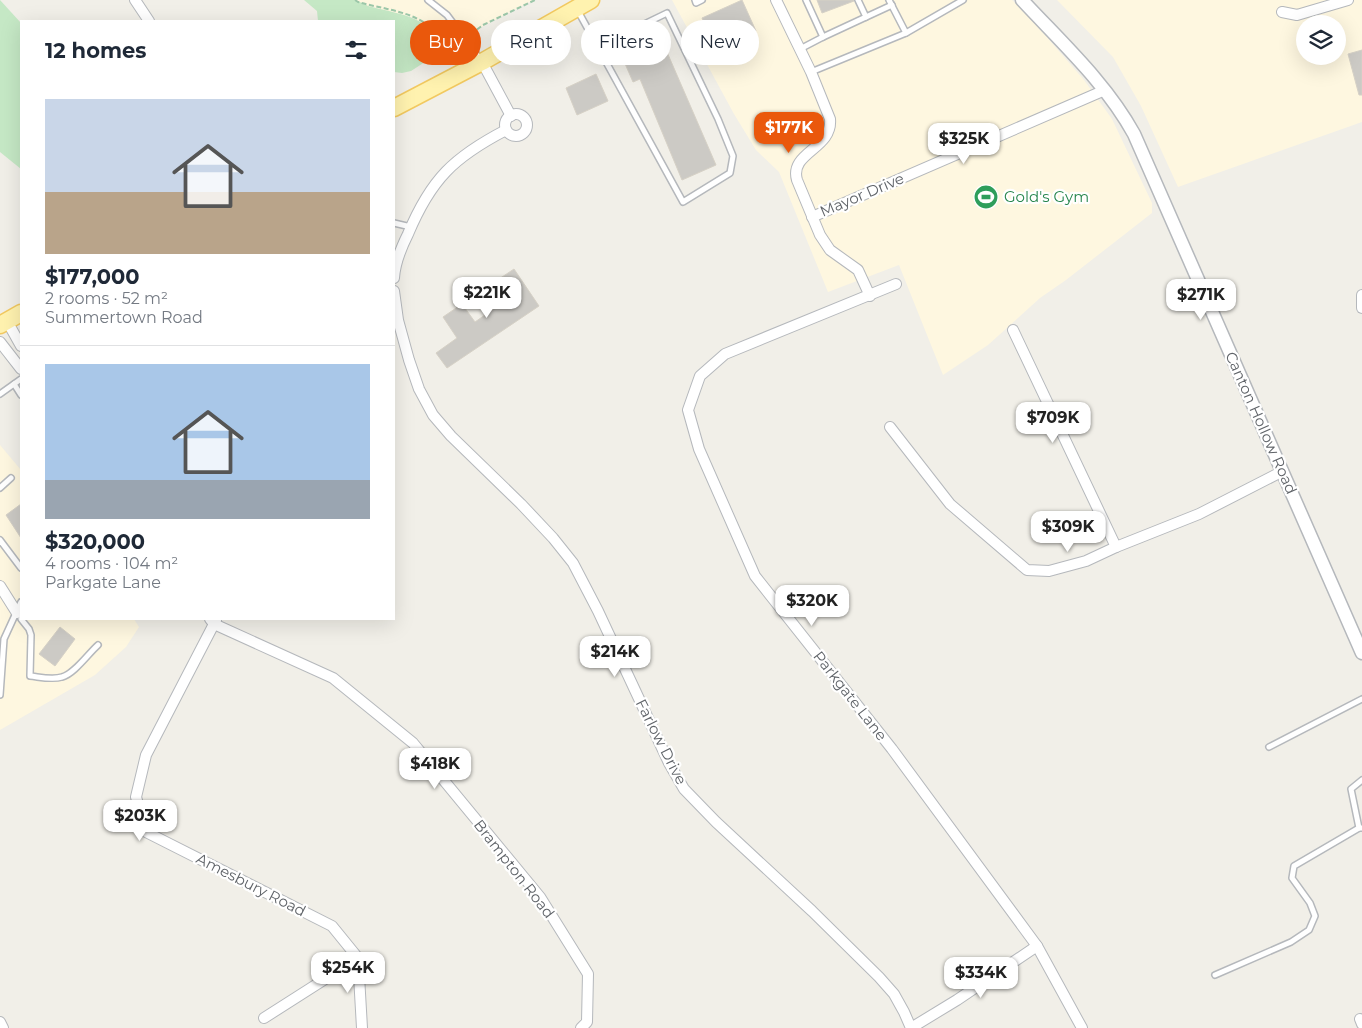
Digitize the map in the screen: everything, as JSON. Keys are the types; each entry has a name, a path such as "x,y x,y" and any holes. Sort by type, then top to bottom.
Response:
{"main road":[{"path":"395,107 482,62 584,4"}],"street":[{"path":"135,0 148,20"},
{"path":"776,0 811,72 831,124 826,138 798,163 795,172 820,234 830,250 858,270 870,296"},
{"name":"Canton Hollow Road","path":"1022,0 1105,90 1121,111 1134,134 1362,653"},
{"path":"1282,12 1297,15 1348,0"},
{"path":"482,62 511,116"},
{"name":"Mayor Drive","path":"812,217 1105,90"},
{"path":"517,115 523,118 526,127 523,133 517,136 510,134 506,130 506,121 511,116 517,115"},
{"path":"395,272 397,259 410,227 431,188 440,176 482,143 506,130"},
{"name":"Parkgate Lane","path":"896,284 725,354 700,376 688,410 699,449 755,576 892,749 1037,946 1082,1028"},
{"path":"1362,295 1362,308"},
{"name":"Farlow Drive","path":"395,299 398,320 409,360 419,389 432,415 521,504 573,562 591,595 684,789 879,978 894,994 911,1028"},
{"path":"8,319 20,344"},
{"path":"1013,330 1116,547"},
{"path":"0,342 20,368"},
{"path":"890,427 950,504 1027,570 1049,572 1086,561 1199,514 1283,471"},
{"path":"0,586 20,617"},
{"name":"Amesbury Road","path":"214,621 146,755 136,797 146,832 332,926 358,958"},
{"name":"Brampton Road","path":"214,621 334,678 413,743 540,897 588,974 587,1022 581,1028"},
{"path":"911,1028 957,1000 1037,946"},
{"path":"264,1018 358,958 362,1028"},
{"path":"0,1022 3,1028"}],"lane":[{"path":"428,0 451,20"},
{"path":"695,0 696,3 702,0"},
{"path":"806,0 823,37"},
{"path":"858,0 866,17"},
{"path":"811,72 906,33 963,0"},
{"path":"800,49 866,17 890,2 906,33"},
{"path":"584,4 589,20"},
{"path":"666,13 734,156 730,173 683,202 597,47 666,13"},
{"path":"395,223 410,227"},
{"path":"0,394 20,380"},
{"path":"14,384 20,393"},
{"path":"0,488 11,478"},
{"path":"0,540 20,567"},
{"path":"0,695 2,638 20,617"},
{"path":"22,620 31,635 30,676 55,678 69,674 98,645"},
{"path":"1270,747 1362,699"},
{"path":"1215,975 1291,942 1309,930 1315,916 1310,903 1292,878 1294,866 1361,828 1351,789 1362,780"}],"path":[{"path":"356,0 412,16 419,20"},
{"path":"481,27 534,0"}],"shaded area":[{"path":"355,0 533,0 495,20 491,20 491,22 481,27 481,20 416,20 364,5"},
{"path":"672,0 1012,0 1025,12 1084,80 1112,119 1152,203 1152,213 1040,298 988,345 943,375 899,265 828,292 779,172 756,150 707,65 759,65 759,20 683,20"},
{"path":"1057,0 1362,0 1362,122 1178,187 1141,106 1113,57"},
{"path":"0,445 20,469 20,620 135,620 139,627 126,647 95,675 0,730"}],"green space":[{"path":"0,0 20,22 20,168 0,152"},
{"path":"304,0 354,0 405,15 416,20 410,20 410,65 420,65 411,71 395,72 395,20 318,20 317,11"}],"building":[{"path":"742,0 751,20 703,20 702,18"},
{"path":"817,0 854,0 854,1 822,13"},
{"path":"1362,50 1362,95 1359,95 1348,54"},
{"path":"671,61 716,165 682,180 640,79 633,82 626,65 671,65"},
{"path":"596,74 608,101 577,115 566,88"},
{"path":"514,269 539,306 447,368 436,353 457,338 443,317 462,304 475,322 505,301 493,283"},
{"path":"20,505 20,536 6,515"},
{"path":"60,627 75,639 55,666 39,654"}],"place":[{"name":"Gold's Gym","path":"986,197"}]}
